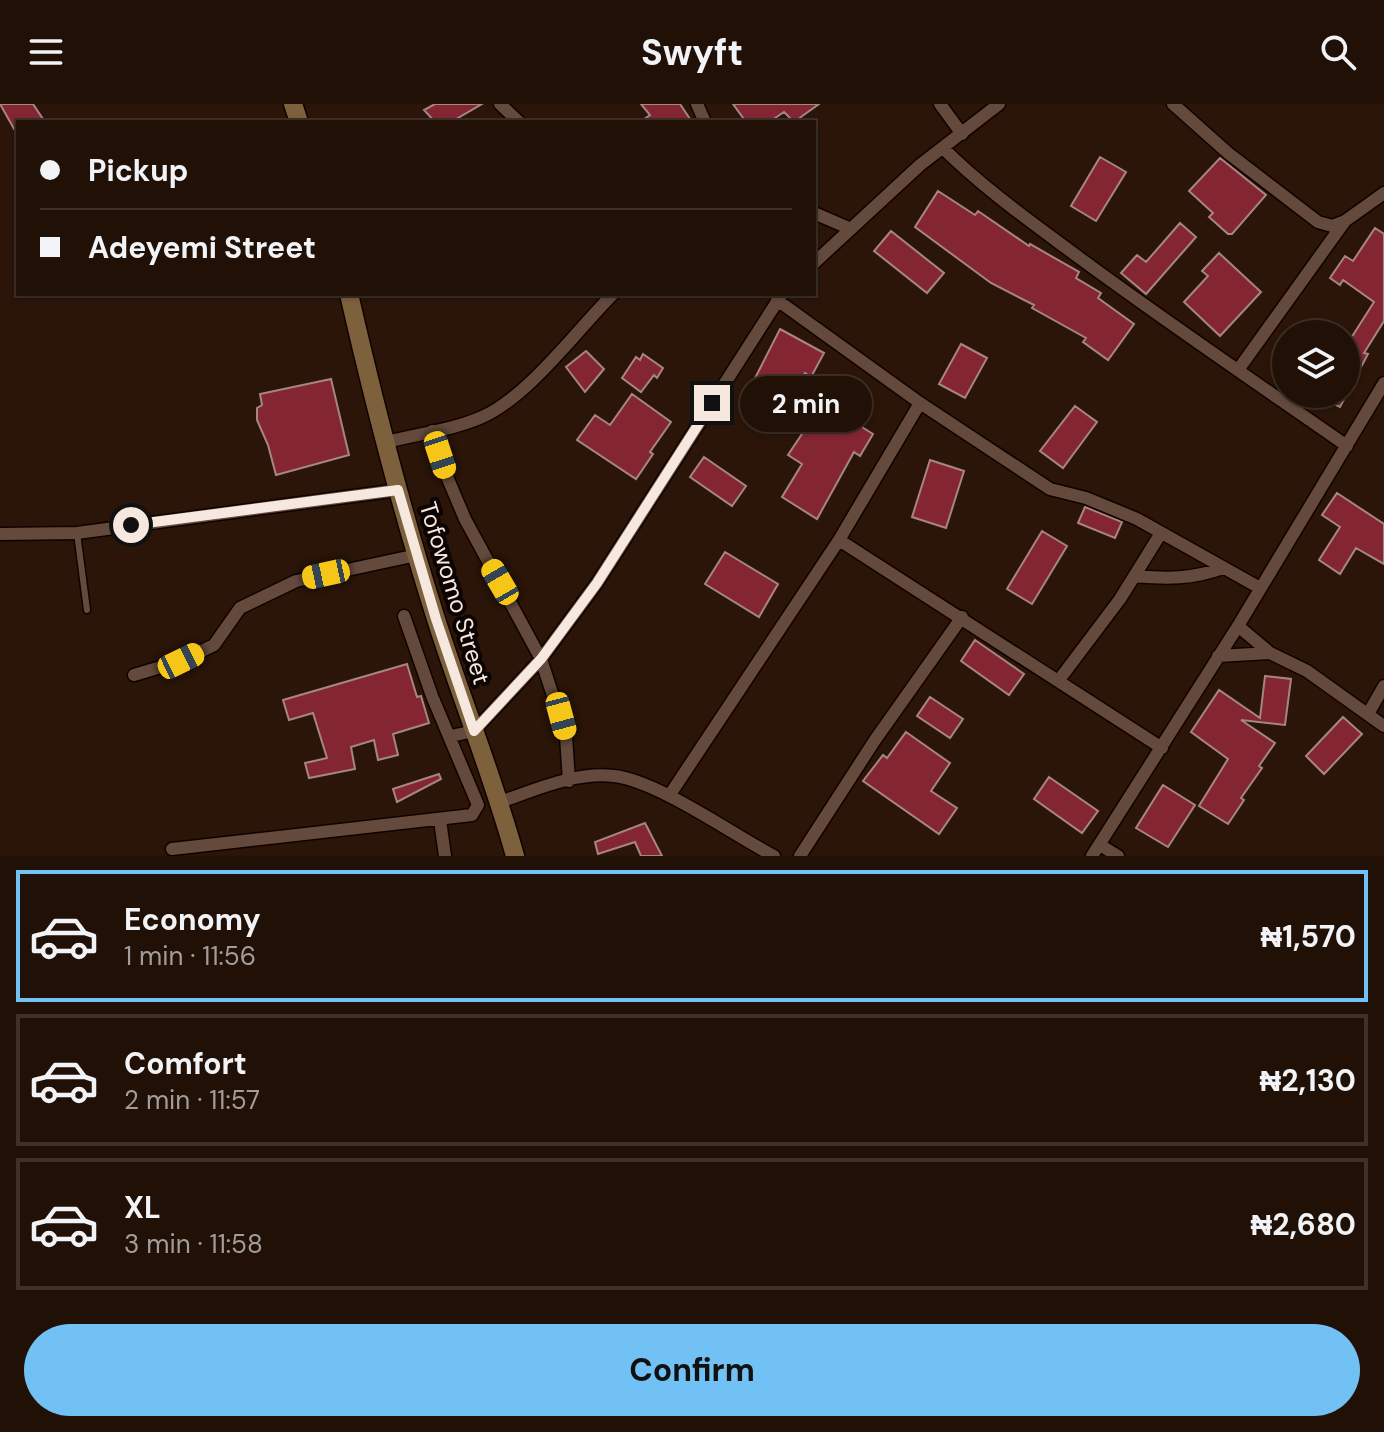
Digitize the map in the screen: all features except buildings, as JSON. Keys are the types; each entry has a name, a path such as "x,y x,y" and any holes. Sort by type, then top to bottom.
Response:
{"street":[{"path":"500,104 517,120"},
{"path":"940,104 962,134"},
{"path":"816,261 920,165 999,104"},
{"path":"1173,104 1228,153 1318,222 1332,226 1345,221 1384,193"},
{"path":"943,148 1061,244 1347,446"},
{"path":"816,214 851,229"},
{"path":"1238,370 1345,221"},
{"name":"Tofowomo Street","path":"350,296 417,555 500,802 515,856"},
{"path":"386,442 484,417 504,404 543,369 611,296"},
{"path":"451,736 474,731 541,659 597,583 780,297 920,403 1050,489 1086,498 1137,519 1260,588"},
{"path":"1118,856 1096,850 1238,626 1384,383"},
{"path":"669,796 839,540 920,403"},
{"path":"432,431 465,519 541,659 566,736 569,781"},
{"path":"0,534 77,533 398,490"},
{"path":"1059,680 1135,576 1161,533"},
{"path":"839,540 1162,748"},
{"path":"134,675 181,661 214,645 240,608 296,581 417,555"},
{"path":"1135,576 1172,580 1223,568"},
{"path":"172,849 472,815 478,805 432,696 404,616"},
{"path":"800,856 875,740 962,617"},
{"path":"1238,626 1270,653 1307,671 1384,726"},
{"path":"1218,656 1270,653"},
{"path":"1368,714 1384,686"},
{"path":"500,802 591,776 615,776 669,796 774,856"},
{"path":"440,820 445,856"}],"lane":[{"path":"77,533 87,610"}],"route":[{"path":"131,525 398,490 436,619 474,731 541,659 597,583 712,403"}]}
